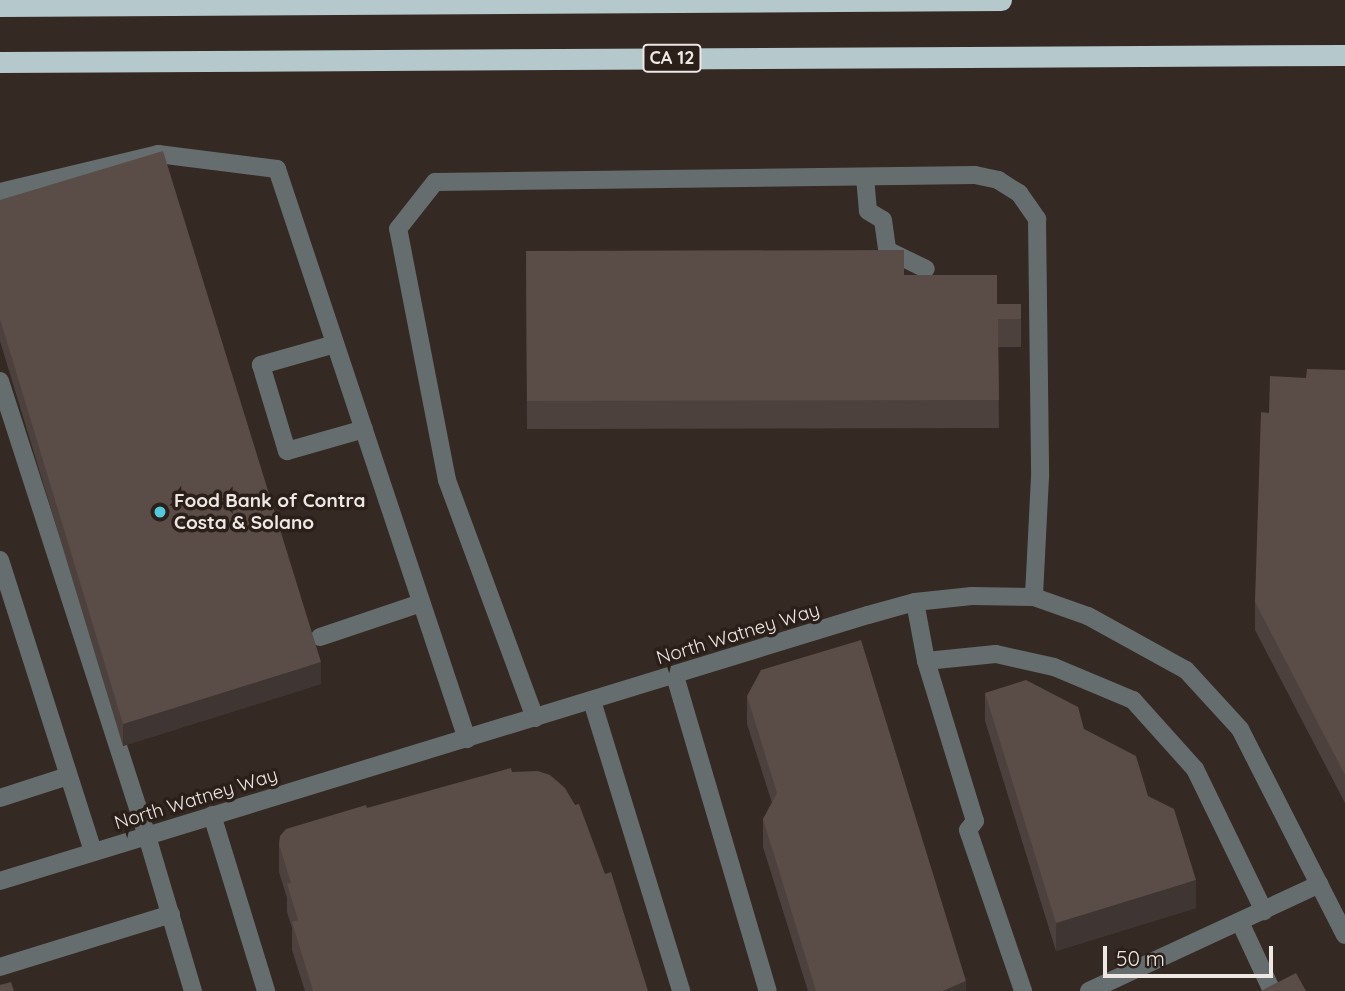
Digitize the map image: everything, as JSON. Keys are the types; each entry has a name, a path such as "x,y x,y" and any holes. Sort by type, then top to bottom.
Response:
{"highway":[{"path":"0,6 1001,0"},
{"name":"CA 12","path":"0,62 1345,55"}],"street":[{"path":"0,192 158,154 277,169 467,739"},
{"path":"535,718 447,480 398,229 435,182 975,175 998,180 1019,193 1037,219 1040,477 1034,597"},
{"path":"865,177 867,211 883,220 887,250 926,269"},
{"path":"335,344 261,365 287,451 363,429"},
{"path":"0,381 147,836 193,991"},
{"path":"0,560 93,852"},
{"name":"North Watney Way","path":"0,881 915,602 972,596 1034,597 1088,616 1186,670 1240,729 1345,935"},
{"path":"915,602 926,662 975,821 968,830 1023,991"},
{"path":"320,636 421,603"},
{"path":"926,662 996,654 1054,667 1133,700 1195,769 1264,911"},
{"path":"675,676 768,991"},
{"path":"592,701 681,991"},
{"path":"0,798 68,776"},
{"path":"212,815 267,991"},
{"path":"1089,991 1319,884"},
{"path":"0,967 171,914"},
{"path":"1240,922 1272,991"}],"building":[{"name":"Food Bank of Contra Costa & Solano","path":"163,151 321,662 123,724 0,319 0,200"},
{"path":"904,250 904,275 997,275 997,304 1021,304 1021,319 998,319 999,400 527,401 526,251"},
{"path":"1307,369 1345,370 1345,775 1255,602 1261,412 1269,413 1270,376 1306,378"},
{"path":"861,640 966,981 942,991 816,991 763,819 777,793 747,696 761,670"},
{"path":"1026,680 1078,707 1084,729 1136,756 1148,796 1174,809 1196,880 1056,923 985,693"},
{"path":"511,768 512,772 538,771 550,775 565,788 575,805 579,804 605,874 611,872 648,991 313,991 292,922 298,920 287,884 291,883 279,844 280,836 286,829 366,805 367,808"},
{"path":"1296,973 1306,991 1261,991"},
{"path":"11,982 14,991 0,991 0,985"}],"place":[{"name":"Food Bank of Contra Costa & Solano","path":"160,512"}]}
